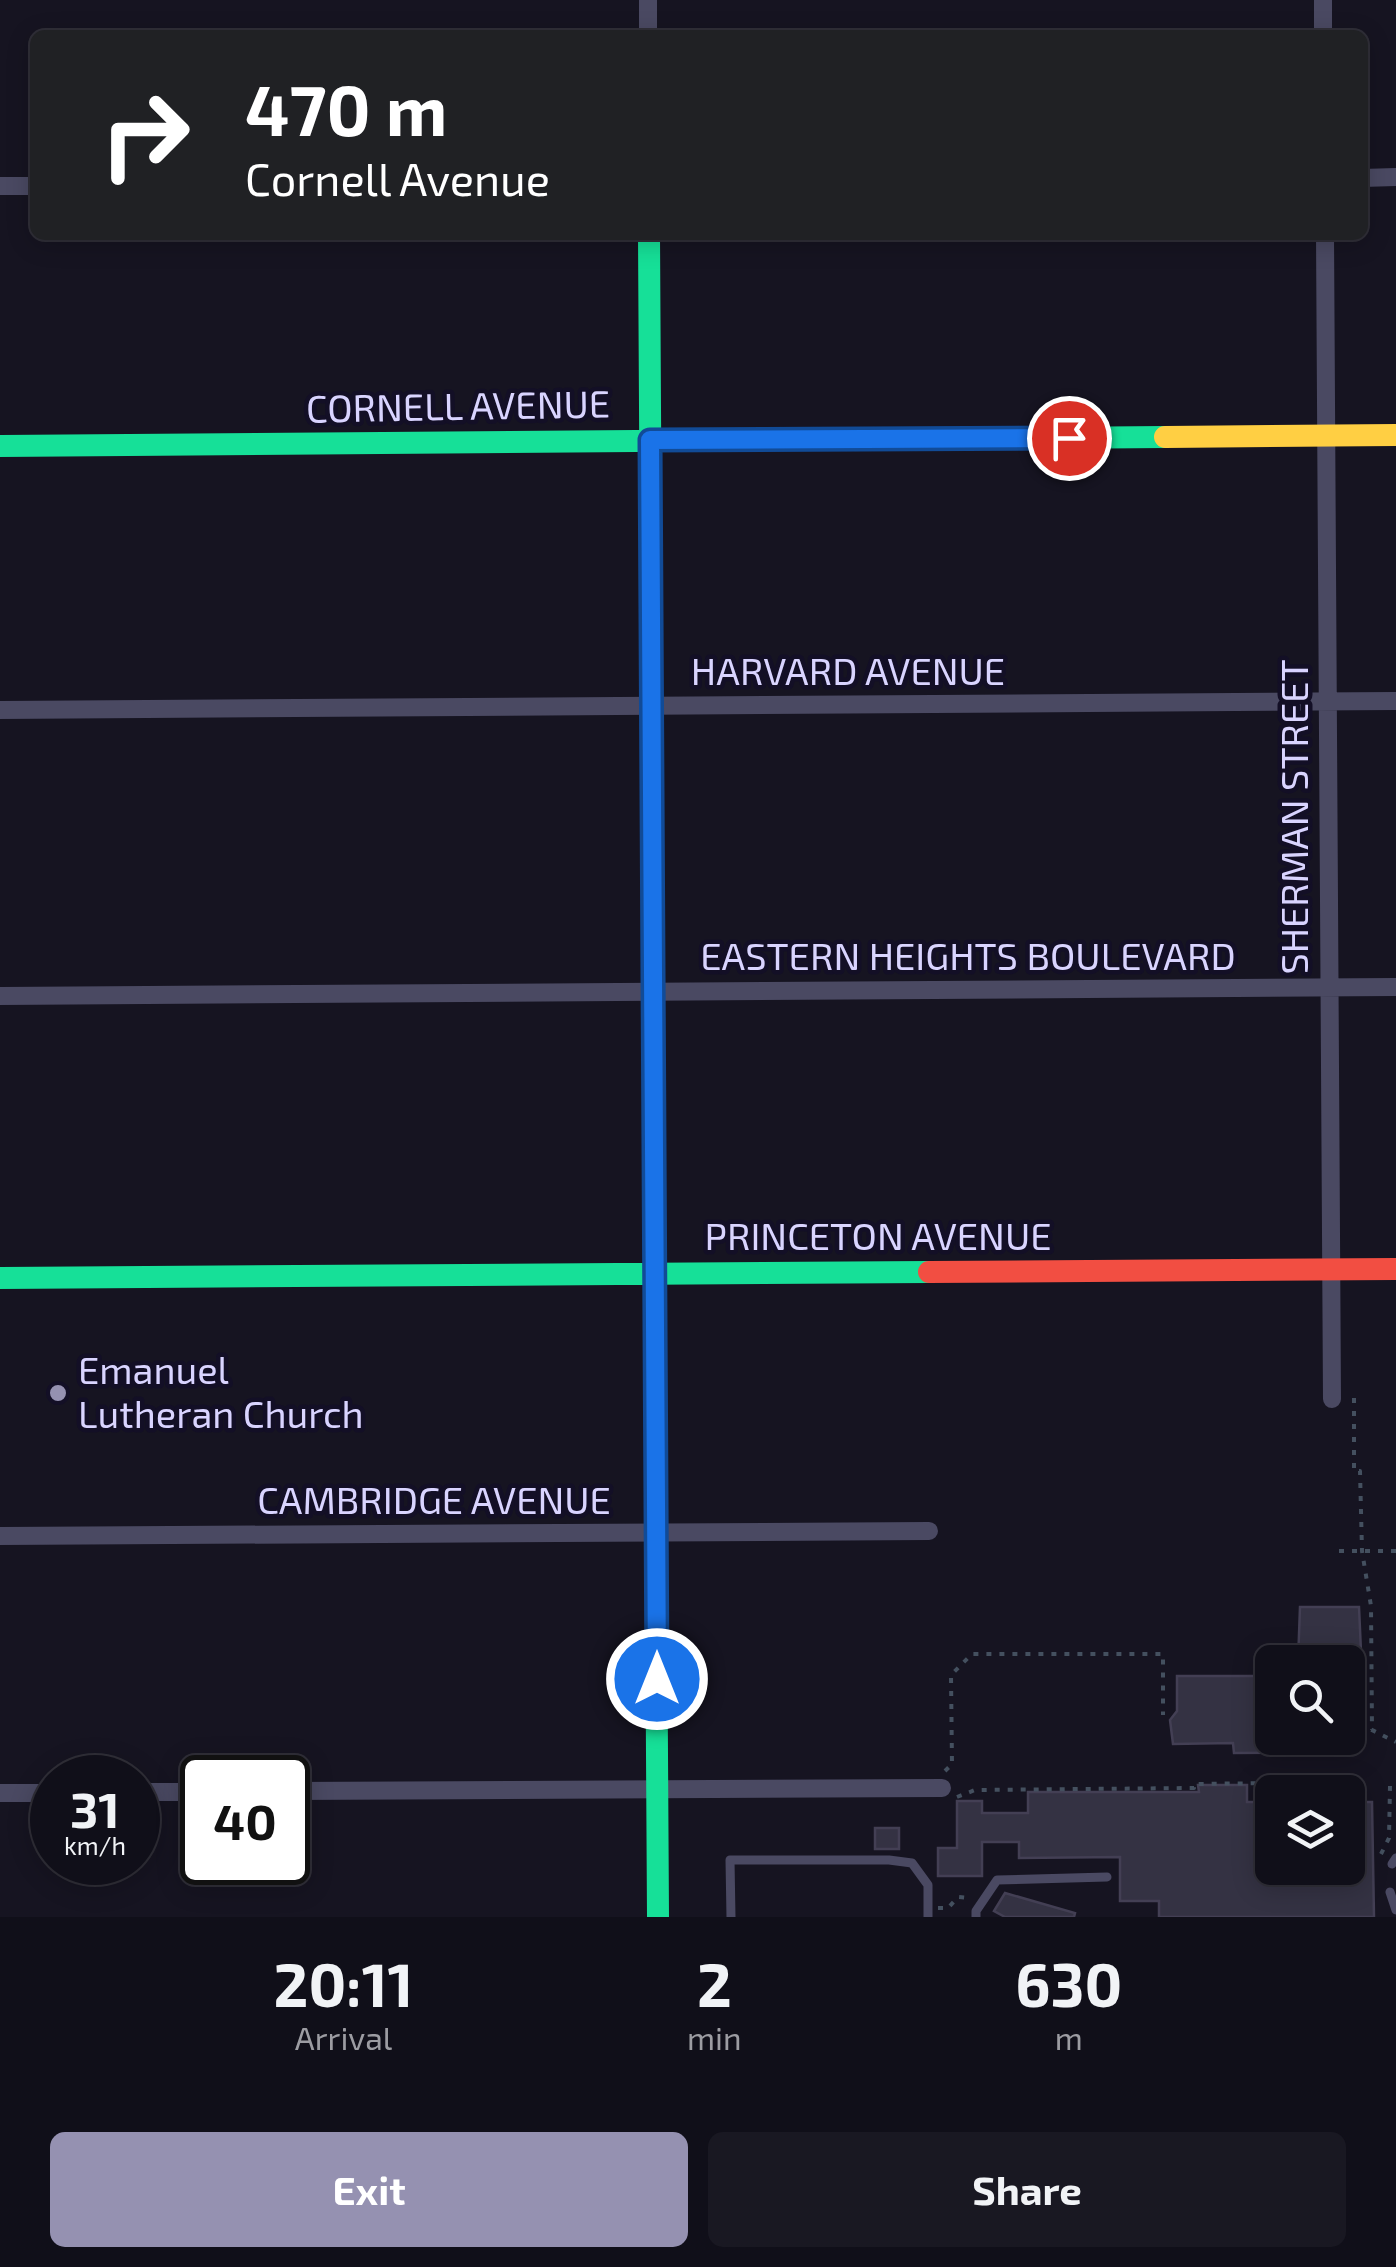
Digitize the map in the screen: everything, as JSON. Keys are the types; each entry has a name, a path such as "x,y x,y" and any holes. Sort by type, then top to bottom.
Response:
{"street":[{"path":"648,0 648,30"},
{"path":"1323,0 1323,30"},
{"path":"1368,178 1396,177"},
{"path":"0,186 30,186"},
{"path":"649,240 658,1917"},
{"name":"SHERMAN STREET","path":"1325,240 1332,1398"},
{"name":"CORNELL AVENUE","path":"0,446 1396,435"},
{"name":"HARVARD AVENUE","path":"0,710 1396,702"},
{"name":"EASTERN HEIGHTS BOULEVARD","path":"0,996 1396,987"},
{"name":"PRINCETON AVENUE","path":"0,1278 1396,1269"},
{"name":"CAMBRIDGE AVENUE","path":"0,1536 929,1531"},
{"path":"310,1791 943,1788"},
{"path":"0,1793 30,1793"}],"lane":[{"path":"730,1917 730,1860 888,1860 912,1864 928,1885 931,1912"},
{"path":"976,1917 997,1880 1107,1877"},
{"path":"1390,1892 1396,1910"}],"path":[{"path":"1354,1398 1354,1471 1360,1471 1362,1551 1371,1606 1372,1730"},
{"path":"1339,1552 1396,1551"},
{"path":"1162,1715 1163,1654 972,1654 951,1675 952,1764 943,1788 1194,1788 1194,1784 1255,1783"},
{"path":"1365,1726 1396,1742"},
{"path":"931,1912 948,1908 958,1896 967,1896"}],"building":[{"path":"1300,1607 1359,1607 1361,1645 1299,1645"},
{"path":"1177,1676 1255,1676 1255,1753 1234,1753 1233,1743 1173,1744 1170,1720 1177,1711"},
{"path":"1198,1785 1247,1785 1247,1802 1255,1802 1255,1885 1365,1885 1365,1802 1372,1802 1374,1917 1159,1917 1159,1901 1120,1901 1120,1857 1019,1858 1019,1842 982,1842 982,1876 938,1876 938,1848 957,1848 957,1801 982,1801 982,1813 1028,1813 1028,1792 1199,1792"},
{"path":"875,1828 899,1828 899,1849 875,1849"},
{"path":"1005,1893 1075,1913 1074,1917 1005,1917 994,1911"}],"traffic: fast":[{"path":"649,240 653,919"},
{"path":"0,446 1165,437"},
{"path":"654,1260 658,1917"},
{"path":"0,1278 929,1272"}],"traffic: slow":[{"path":"1165,437 1396,435"},
{"path":"653,919 654,1260"}],"traffic: jam":[{"path":"929,1272 1396,1269"}],"place":[{"name":"Emanuel Lutheran Church","path":"58,1393"}],"route":[{"path":"657,1679 650,440 1069,438"}]}
